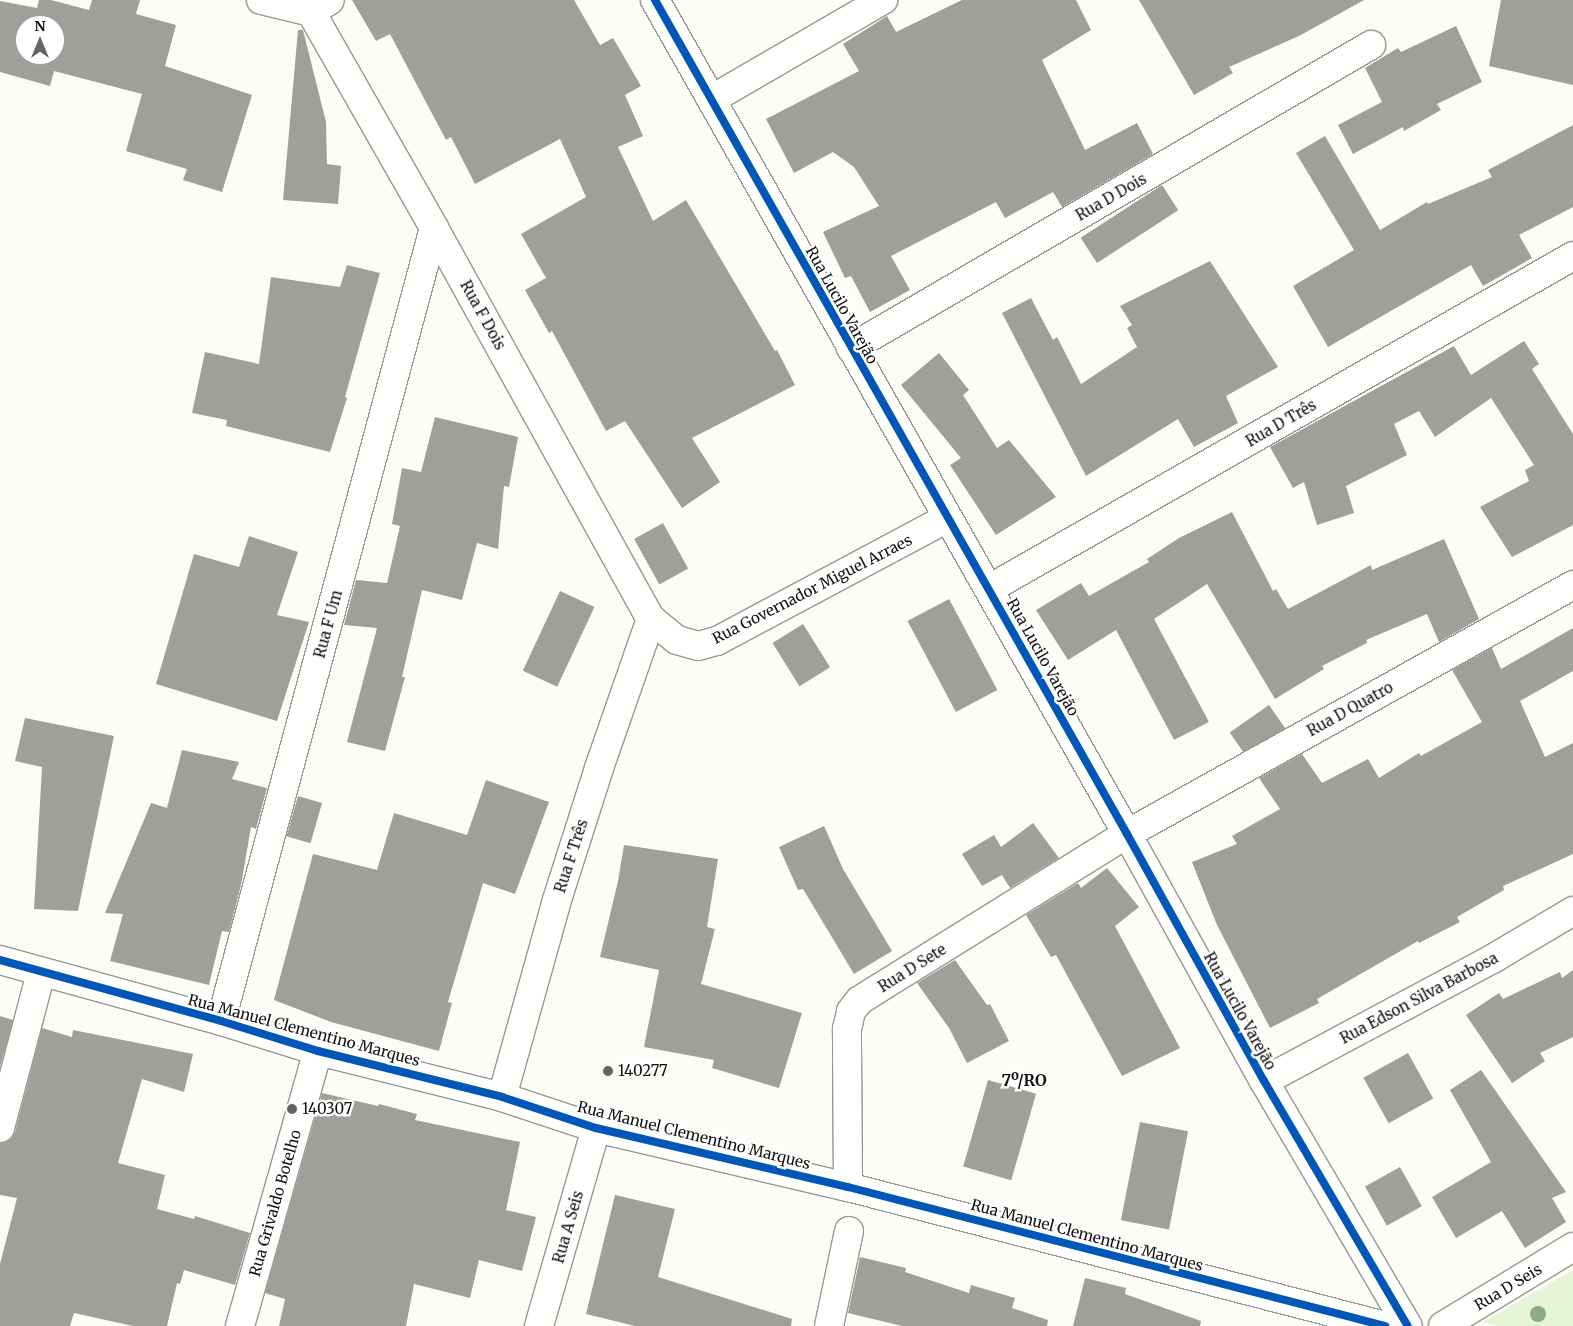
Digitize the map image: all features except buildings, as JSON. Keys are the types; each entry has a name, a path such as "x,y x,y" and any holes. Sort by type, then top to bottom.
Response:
{"street":[{"path":"262,0 320,6"},
{"name":"Rua Lucilo Varejão","path":"655,0 1127,834 1264,1082 1408,1326"},
{"path":"712,99 883,0"},
{"name":"Rua F Dois","path":"320,6 434,228 652,619"},
{"name":"Rua D Dois","path":"851,348 1371,45"},
{"name":"Rua F Um","path":"221,1021 434,228"},
{"name":"Rua D Três","path":"989,589 1573,256"},
{"name":"Rua Governador Miguel Arraes","path":"652,619 677,640 686,644 698,646 717,641 947,518"},
{"name":"Rua D Quatro","path":"1127,834 1573,584"},
{"name":"Rua F Três","path":"502,1097 556,903 599,768 652,619"},
{"name":"Rua D Sete","path":"848,1187 847,1029 848,1019 855,1006 860,1000 1127,834"},
{"name":"Rua Edson Silva Barbosa","path":"1264,1082 1494,958 1573,911"},
{"name":"Rua Manuel Clementino Marques","path":"0,960 41,973 221,1021 318,1051 502,1097 596,1128 848,1187 1384,1326"},
{"path":"0,1128 41,973"},
{"name":"Rua Grivaldo Botelho","path":"240,1326 318,1051"},
{"name":"Rua A Seis","path":"539,1326 596,1128"},
{"path":"829,1326 849,1231"},
{"name":"Rua D Seis","path":"1443,1326 1573,1247"}],"green space":[{"path":"1573,1270 1573,1326 1497,1326 1483,1322"}],"cycle path":[{"path":"655,0 1127,834 1264,1081 1408,1326"},
{"path":"0,960 221,1021 318,1051 502,1097 596,1128 848,1187 1385,1326"}],"place":[{"name":"140277","path":"608,1071"},
{"name":"140307","path":"292,1109"}],"district":[{"name":"7º/RO","path":"1024,1080"}]}
